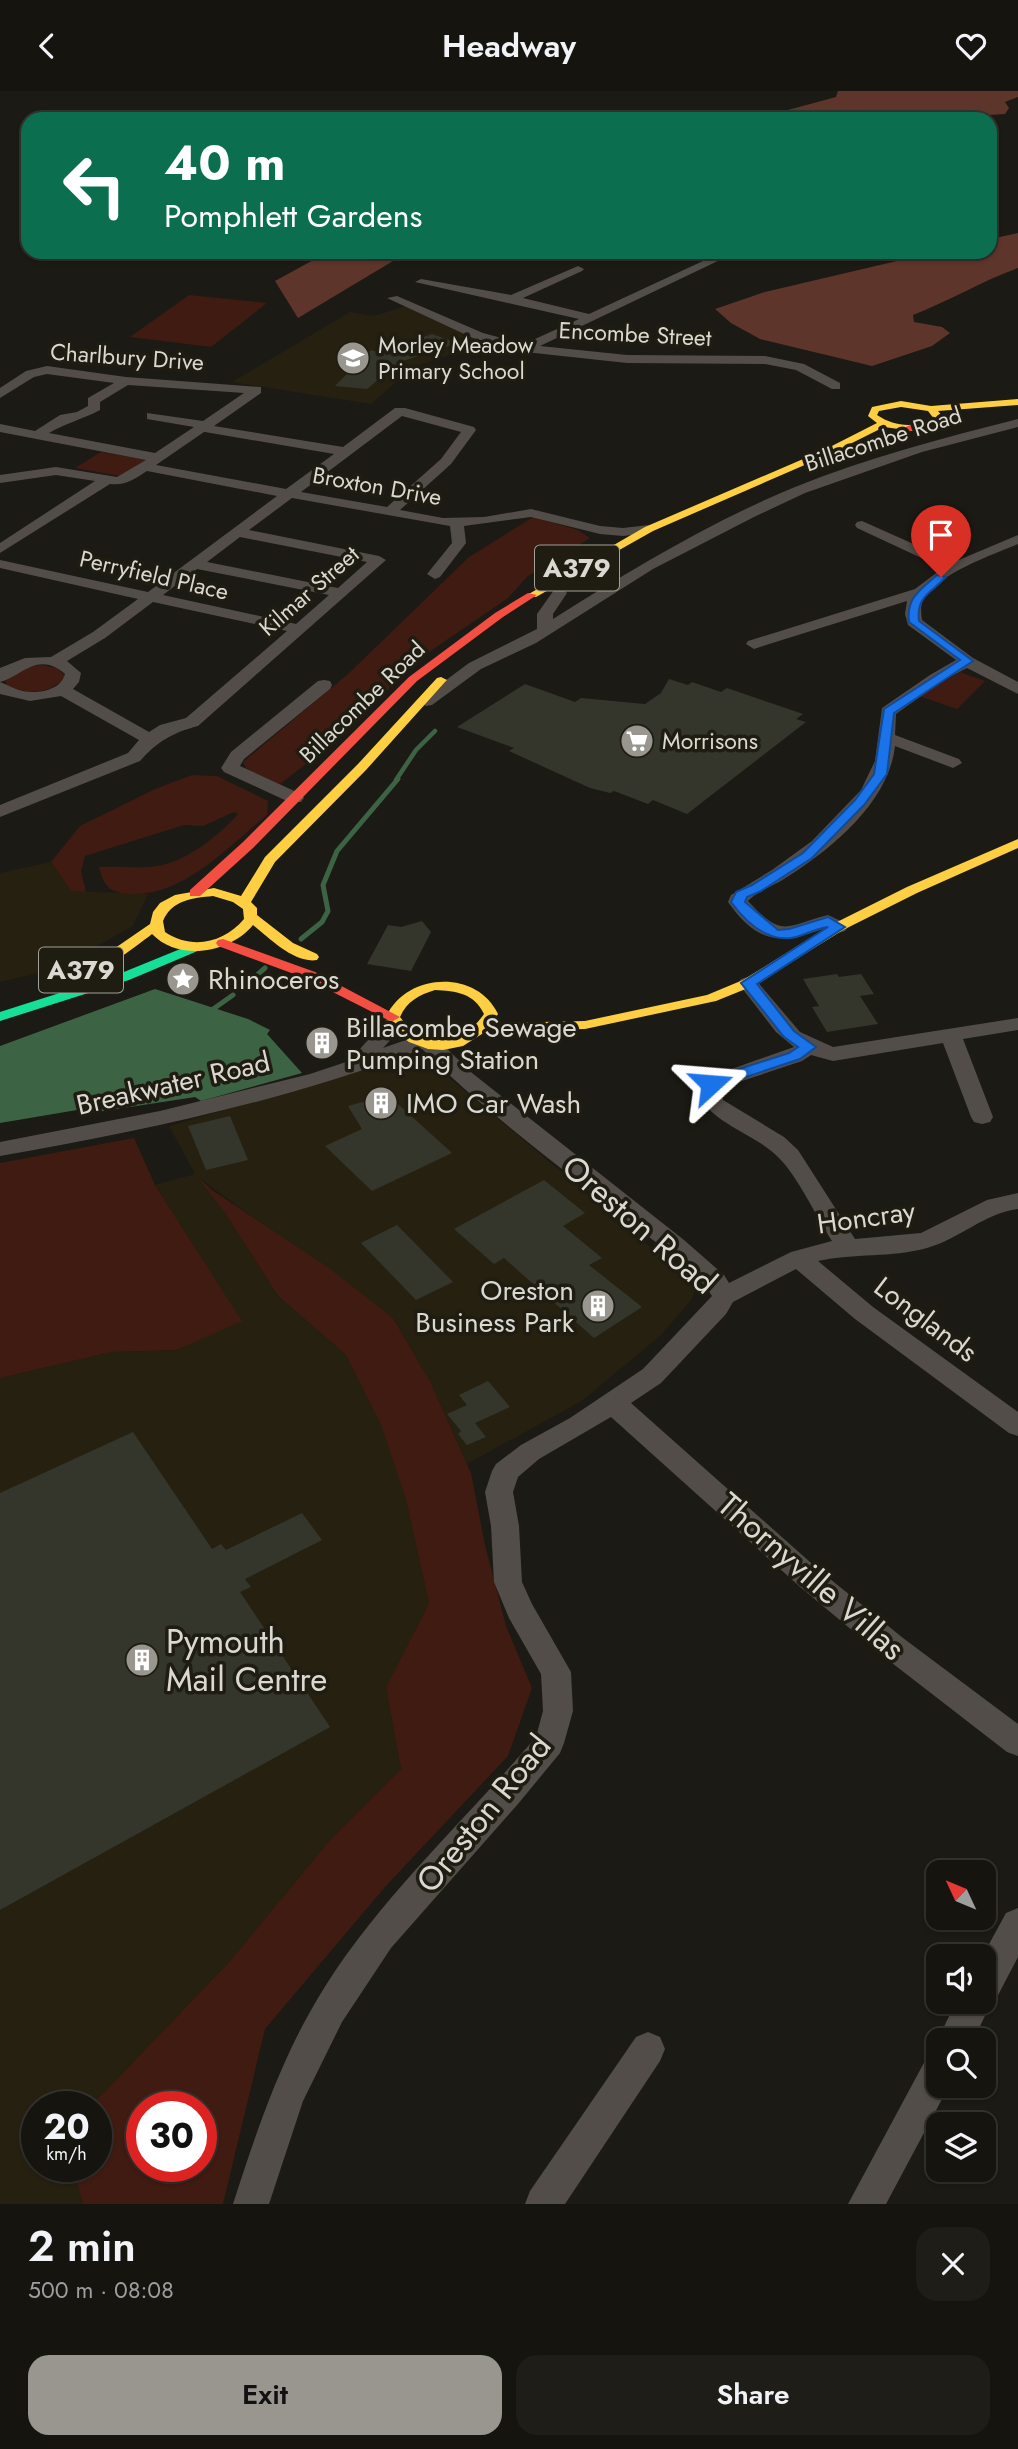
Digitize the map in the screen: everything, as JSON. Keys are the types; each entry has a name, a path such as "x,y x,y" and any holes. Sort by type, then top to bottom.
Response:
{"main road":[{"name":"Billacombe Road","path":"910,428 882,424 872,416 872,412 882,406 901,404 935,413 1018,407"},
{"name":"Billacombe Road","path":"811,472 1018,407"},
{"name":"Billacombe Road","path":"244,902 270,860 415,709 430,689 470,655 559,593 706,514 811,472 894,433 933,425 935,413"},
{"name":"Billacombe Road","path":"195,893 295,798 413,679 499,615 649,529 827,452 882,424"},
{"path":"223,943 277,961 355,996 394,1020 409,1038 443,1045 477,1034 625,1019 711,998 748,983 838,927 912,890 1018,843"},
{"name":"A379","path":"195,947 172,943 160,936 154,927 156,916 163,906 177,898 195,893 214,892 231,895 244,902"},
{"path":"244,902 252,917 288,946 327,964"},
{"name":"A379","path":"0,1017 124,977 195,947 223,943 238,937 248,927 252,917"},
{"name":"A379","path":"52,982 110,958 154,927"},
{"path":"394,1020 395,1007 413,992 435,986 462,988 484,999 489,1007 489,1021 477,1034"},
{"path":"396,989 413,992"},
{"path":"489,1007 554,1025"}],"street":[{"path":"525,348 714,259"},
{"path":"512,299 578,269"},
{"path":"447,286 467,275"},
{"path":"421,282 512,299 588,319"},
{"name":"Encombe Street","path":"393,298 479,336 525,348 627,359 765,360 800,367 836,386"},
{"name":"Charlbury Drive","path":"0,394 30,374 47,370 126,381 257,390 207,427"},
{"path":"37,435 65,418 81,415 94,407 93,401 126,381"},
{"path":"54,662 73,673 71,683 60,690 27,697 1,686 20,665 54,662 93,639 400,411 469,430 464,445 412,489 391,511"},
{"path":"152,416 343,451"},
{"name":"Billacombe Road","path":"415,709 475,666 545,631 648,566 800,490 917,449 1018,423"},
{"path":"0,479 62,471 107,480 128,478 207,427"},
{"path":"0,428 158,459"},
{"name":"Broxton Drive","path":"145,467 457,523 531,513 600,530 649,529"},
{"path":"0,549 107,480"},
{"path":"434,568 458,544 457,523"},
{"path":"862,525 956,568"},
{"path":"600,530 611,540 607,551"},
{"name":"Kilmar Street","path":"0,812 134,757 150,739 166,729 192,722 379,560 236,531"},
{"path":"1018,539 956,568 919,594 912,608 914,622 967,661 1018,689"},
{"name":"Perryfield Place","path":"0,563 298,629"},
{"path":"194,564 341,593"},
{"path":"545,631 545,614 559,593"},
{"path":"754,643 878,607 910,594 919,594"},
{"path":"881,774 888,712 936,678 967,661"},
{"path":"295,798 230,768 237,756 324,685"},
{"path":"60,690 94,704 124,726 150,739"},
{"path":"886,737 953,763"},
{"path":"838,927 828,921 790,934 775,934 738,902 741,895 808,856 860,803 881,774 918,750"},
{"path":"748,983 789,1034 808,1047 833,1054 1018,1024"},
{"name":"Breakwater Road","path":"356,1064 394,1020"},
{"path":"464,1078 463,1061 477,1034"},
{"path":"951,1035 982,1117"},
{"name":"Breakwater Road","path":"0,1149 154,1122 269,1095 425,1043"},
{"name":"Oreston Road","path":"251,2204 287,2095 330,2010 379,1937 549,1743 558,1711 556,1672 519,1609 508,1582 505,1526 499,1492 506,1471 530,1452 613,1403 652,1376 717,1308 724,1296 715,1281 675,1246 464,1078 425,1043"},
{"path":"808,1047 794,1056 711,1084 709,1094 714,1104 776,1142 790,1155 849,1249"},
{"name":"Honcray","path":"724,1296 749,1286 792,1260 814,1253 928,1240 988,1210 1009,1201 1018,1201"},
{"name":"Longlands","path":"792,1260 1018,1426"},
{"name":"Thornyville Villas","path":"613,1403 820,1587 893,1647 1018,1742"},
{"path":"996,1965 1018,1924"},
{"path":"542,2204 648,2049"},
{"path":"866,2204 926,2093"}],"shaded area":[{"path":"838,91 1018,91 1018,97 1005,102 1009,108 1005,114 781,112 836,97"},
{"path":"1018,233 1018,268 913,315 914,322 942,327 950,333 932,346 872,366 760,339 731,323 715,309 765,292 905,259 997,259 997,238"},
{"path":"315,259 396,259 298,318 275,281"},
{"path":"189,295 267,303 211,347 130,337"},
{"name":"Morley Meadow Primary School","path":"406,306 486,342 412,368 371,404 232,382 350,312 374,316"},
{"path":"101,452 147,460 120,476 75,468"},
{"path":"533,517 578,530 590,538 528,576 508,598 419,659 336,741 280,784 246,768 243,762 348,674 469,557"},
{"path":"42,665 57,668 64,675 64,679 44,691 6,686 6,677"},
{"path":"960,672 985,681 957,709 919,696"},
{"path":"192,775 217,776 268,801 267,815 205,867 170,887 132,894 114,891 106,885 99,867 149,867 174,861 209,841 238,814 234,812 203,826 184,825 85,856 81,871 86,892 71,891 51,862 80,826 155,789"},
{"path":"51,862 71,891 148,894 133,926 55,969 0,982 0,873"},
{"path":"155,989 248,1019 270,1030 267,1034 302,1073 201,1101 195,1097 91,1113 89,1108 0,1123 0,1046"},
{"path":"391,1062 440,1070 696,1285 692,1299 661,1335 583,1400 467,1464 430,1381 393,1318 199,1178 225,1213 278,1296 346,1355 381,1425 406,1500 429,1603 386,1687 401,1769 329,1841 230,1961 105,2091 21,2091 21,2182 76,2182 83,2204 0,2204 0,1378 112,1352 177,1350 241,1320 155,1185 195,1174 169,1126"},
{"path":"134,1138 155,1185 242,1321 177,1350 112,1352 0,1378 0,1163"},
{"path":"195,1174 212,1190 329,1268 393,1318 430,1381 471,1473 485,1545 506,1626 532,1688 508,1756 385,1887 265,2029 223,2204 83,2204 76,2182 112,2182 112,2091 105,2091 230,1961 329,1841 401,1769 386,1687 429,1603 406,1500 381,1425 346,1355 278,1296 225,1213"}],"building":[{"name":"Morley Meadow Primary School","path":"432,334 458,343 400,362 367,389 335,386 371,350 378,352"},
{"name":"Morrisons","path":"669,679 688,685 692,682 721,692 727,688 803,714 796,719 806,722 687,814 653,800 648,804 614,791 610,793 590,788 509,751 514,748 457,727 525,684 575,702 581,698 645,704 661,693"},
{"path":"422,921 431,932 411,971 367,964 388,925 401,927"},
{"path":"837,974 839,977 861,974 874,994 860,996 878,1024 827,1032 812,1007 819,1006 803,979"},
{"path":"388,1095 452,1153 372,1191 325,1146 362,1129 348,1106"},
{"path":"230,1116 248,1160 206,1170 188,1126"},
{"path":"544,1180 585,1213 563,1226 602,1258 589,1265 642,1307 594,1338 504,1258 494,1264 454,1229"},
{"path":"397,1225 453,1282 416,1300 361,1243"},
{"path":"488,1381 510,1407 475,1423 486,1437 467,1445 458,1434 461,1431 447,1414 467,1405 459,1395"},
{"name":"Pymouth Mail Centre","path":"133,1432 212,1549 221,1544 226,1550 302,1513 322,1540 245,1579 251,1587 240,1592 330,1727 0,1910 0,1493"}],"waterway":[{"path":"396,780 416,750 435,731"},
{"path":"301,939 322,922 328,911 323,885 337,851 398,779"},
{"path":"249,982 265,968"},
{"path":"209,1012 233,995"}],"traffic: fast":[{"path":"0,1017 124,977 195,947"}],"traffic: slow":[{"path":"931,409 939,417 938,421 922,427 896,427 872,416 875,409 901,404 931,409 1018,402"},
{"path":"532,595 649,529 827,452 882,424"},
{"path":"244,902 270,860 362,767 441,680"},
{"path":"485,1028 585,1025 711,998 748,983 838,927 912,890 1018,843"},
{"path":"214,892 238,899 250,908 251,919 243,929 221,942 195,947 170,941 159,934 156,921 165,906 179,897 214,892"},
{"path":"252,917 288,946 312,957"},
{"path":"73,974 110,958 154,927"},
{"path":"435,986 461,988 476,994 491,1014 471,1037 457,1043 428,1044 414,1039 402,1030 393,1017 404,999 415,992 435,986"}],"traffic: jam":[{"path":"862,449 910,428"},
{"path":"195,893 248,845 413,679 499,615 532,595"},
{"path":"223,943 310,975 393,1017"}],"place":[{"name":"Morley Meadow Primary School","path":"353,358"},
{"name":"Morrisons","path":"637,741"},
{"name":"Rhinoceros","path":"183,979"},
{"name":"Billacombe Sewage Pumping Station","path":"322,1043"},
{"name":"IMO Car Wash","path":"381,1103"},
{"name":"Oreston Business Park","path":"598,1306"},
{"name":"Pymouth Mail Centre","path":"142,1660"}],"route":[{"path":"711,1084 794,1056 808,1047 789,1034 765,1000 748,983 838,927 828,921 790,934 775,934 738,902 741,895 808,856 860,803 881,774 888,712 936,678 967,661 914,622 912,608 915,600 941,577"}]}
